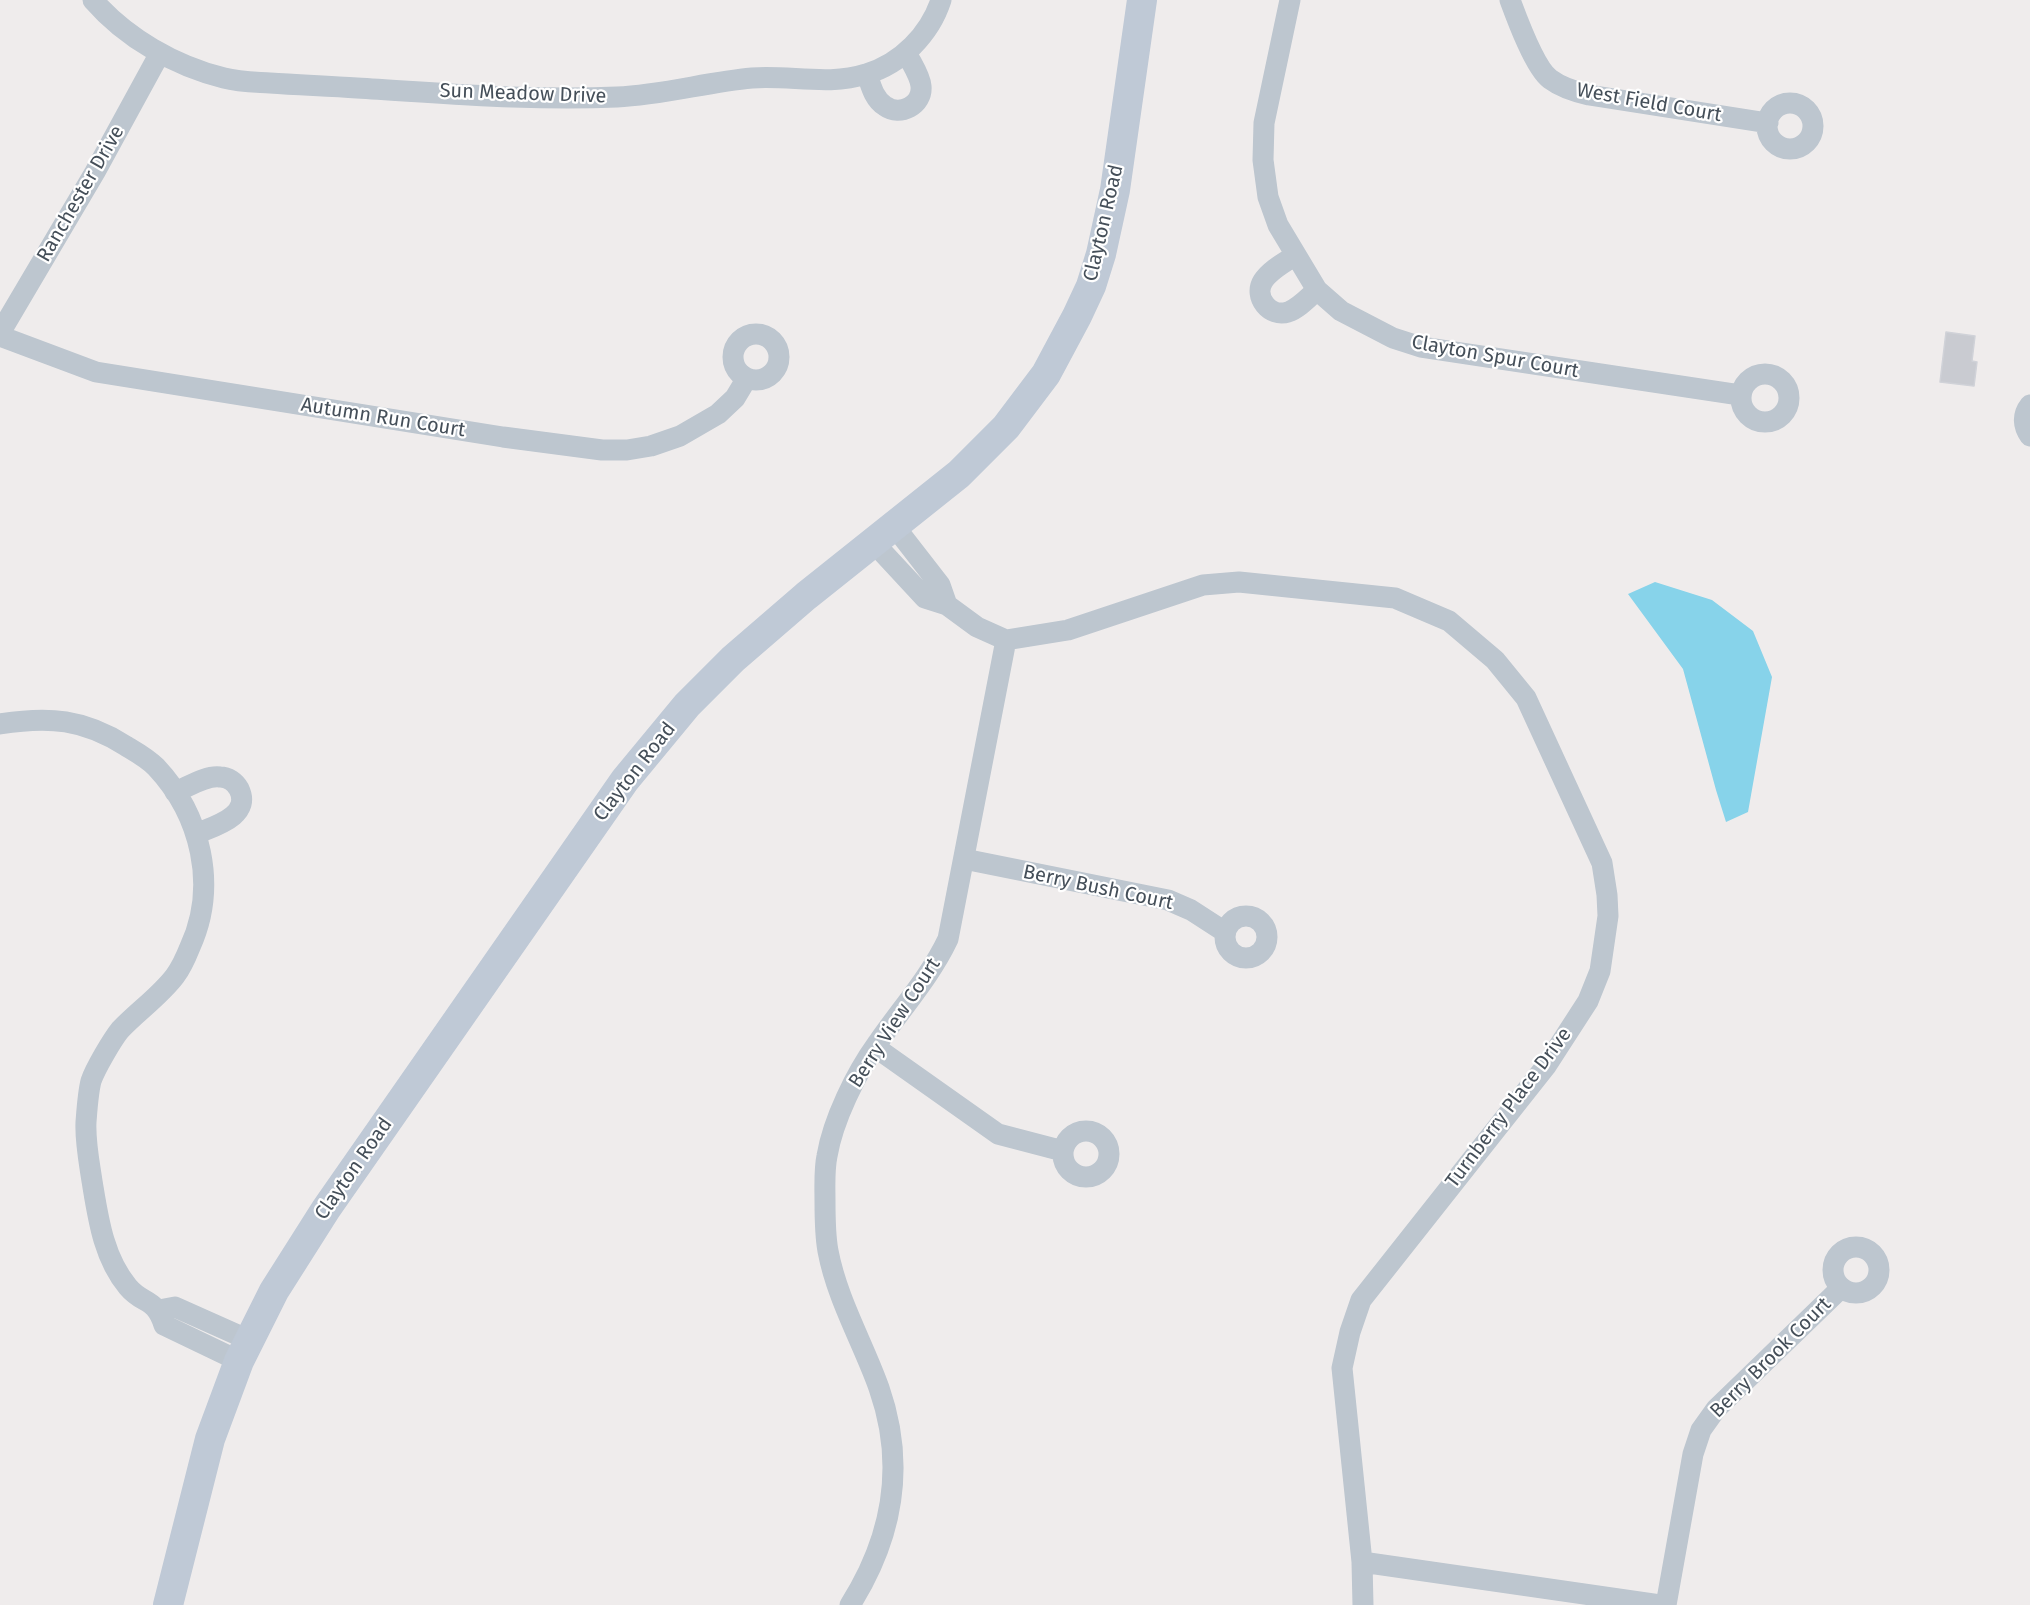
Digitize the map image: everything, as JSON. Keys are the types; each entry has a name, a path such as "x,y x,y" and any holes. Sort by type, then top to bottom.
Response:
{"main road":[{"name":"Clayton Road","path":"168,1605 210,1439 244,1350 285,1272 326,1209 638,763 687,705 740,652 806,596 959,474 1006,427 1046,374 1090,286 1109,222 1142,0"}],"street":[{"name":"Sun Meadow Drive","path":"93,0 115,22 160,53 215,76 247,81 570,98 648,94 757,78 832,80 867,74 906,52 923,34 937,13 941,0"},
{"name":"Clayton Spur Court","path":"1290,0 1263,123 1263,160 1268,197 1278,225 1317,290 1341,310 1368,326 1393,338 1421,347 1740,395"},
{"name":"West Field Court","path":"1510,0 1540,66 1549,79 1569,89 1589,96 1768,123"},
{"path":"867,74 873,91 881,103 892,110 906,110 918,100 921,86 920,79 906,52"},
{"name":"Ranchester Drive","path":"0,335 89,182 160,53"},
{"path":"1296,255 1263,280 1260,293 1262,300 1272,311 1284,314 1291,312 1317,290"},
{"name":"Autumn Run Court","path":"0,335 96,372 502,437 602,450 627,450 651,446 680,436 718,414 735,398 747,378"},
{"path":"2030,405 2024,420 2025,428 2030,436"},
{"path":"884,535 940,585 947,605 977,627 1006,639"},
{"name":"Turnberry Place Drive","path":"1006,639 1068,630 1203,585 1239,582 1395,598 1425,609 1449,621 1488,654 1526,698 1602,863 1608,916 1600,971 1588,1001 1546,1066 1361,1300 1350,1332 1342,1368 1362,1562 1363,1605"},
{"name":"Berry View Court","path":"850,1605 873,1563 884,1536 894,1474 893,1444 879,1388 838,1286 828,1252 825,1191 827,1156 848,1096 875,1047 937,962 948,939 1006,639"},
{"path":"0,724 44,718 68,721 106,733 150,761 176,792 196,834 204,876 201,913 196,933 176,974 157,996 120,1030 91,1080 86,1124 88,1154 99,1221 110,1258 129,1288 159,1310 175,1307 244,1350"},
{"path":"176,792 213,777 228,778 239,790 241,800 236,814 230,820 196,834"},
{"name":"Berry Bush Court","path":"964,859 1168,900 1191,910 1225,932"},
{"path":"875,1047 998,1134 1062,1151"},
{"name":"Berry Brook Court","path":"1666,1605 1693,1454 1701,1430 1716,1409 1841,1288"},
{"path":"1362,1562 1660,1605"}],"water":[{"path":"1655,582 1712,600 1753,631 1772,677 1748,812 1726,822 1683,669 1628,594"}],"building":[{"path":"1946,332 1975,336 1972,361 1977,362 1974,386 1940,382"}]}
